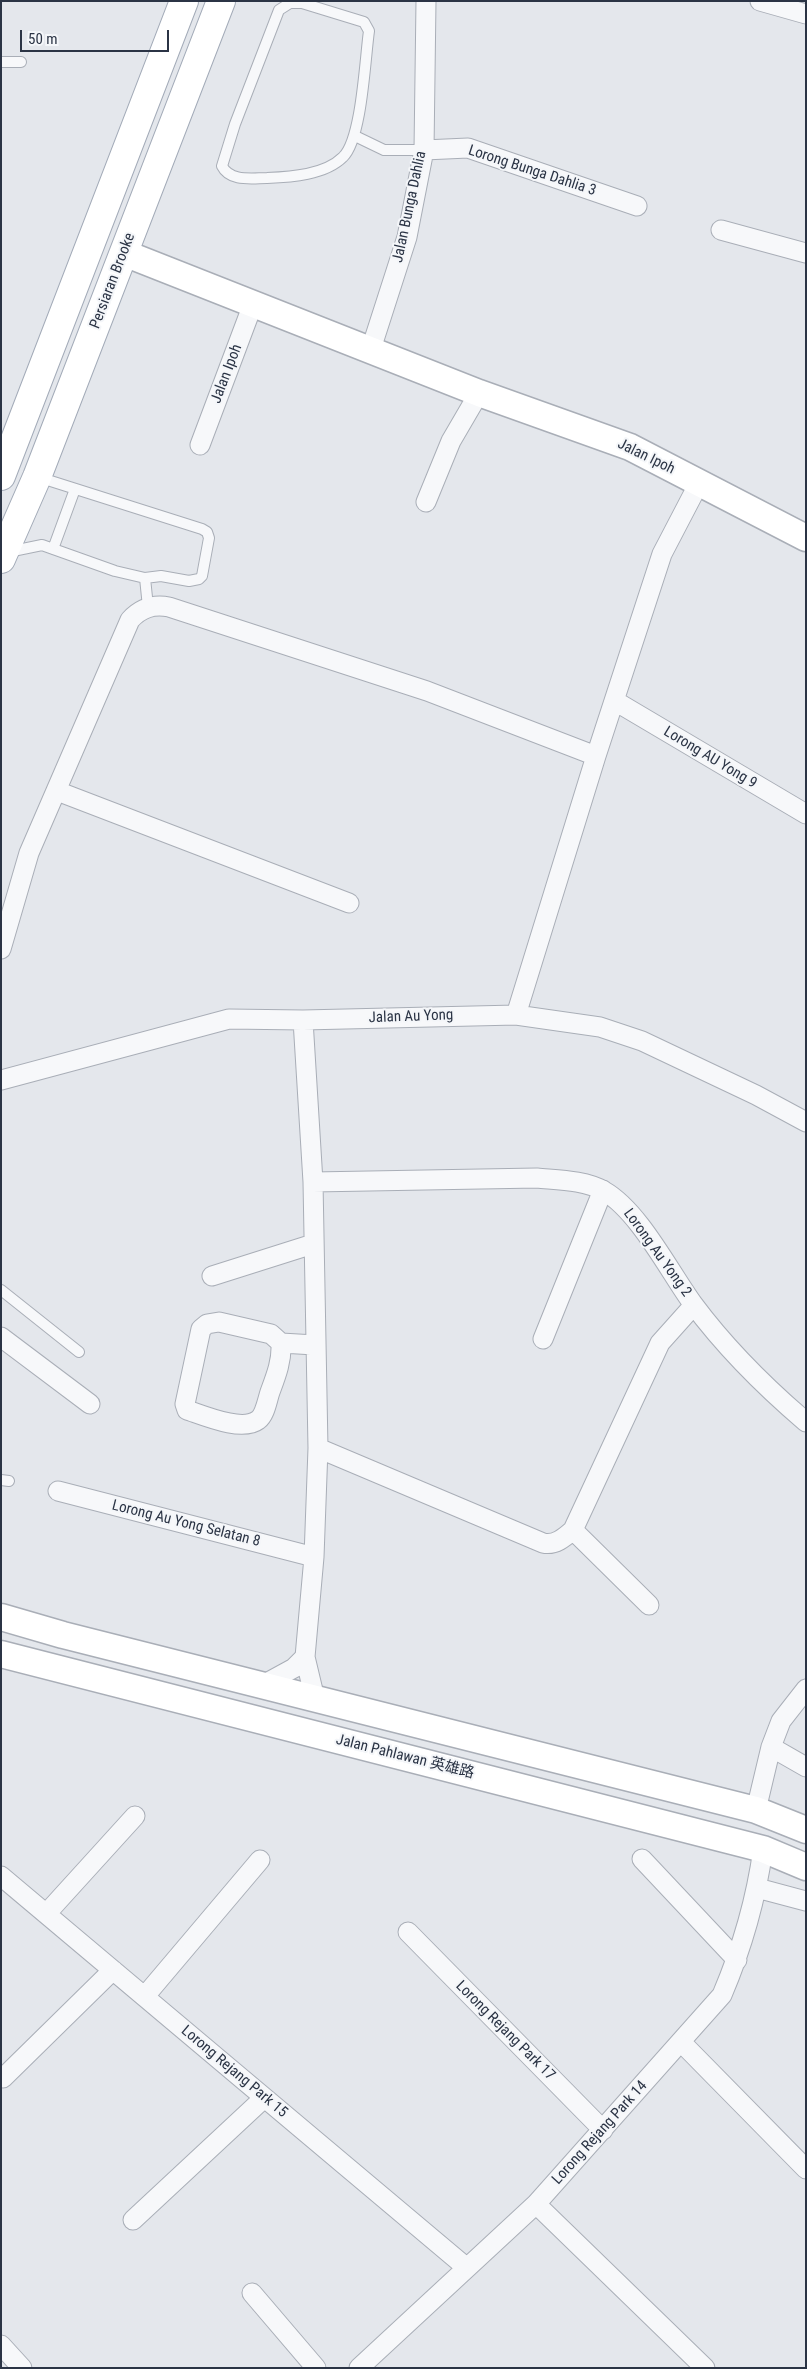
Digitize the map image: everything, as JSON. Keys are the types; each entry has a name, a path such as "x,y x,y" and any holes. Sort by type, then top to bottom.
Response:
{"main road":[{"path":"1,476 184,1"},
{"name":"Persiaran Brooke","path":"2,556 37,477 221,1"},
{"name":"Jalan Ipoh","path":"124,253 479,393 630,447 805,536"},
{"path":"1,1617 315,1700 756,1810 806,1830"},
{"name":"Jalan Pahlawan 英雄路","path":"1,1654 763,1849 806,1867"}],"street":[{"name":"Jalan Bunga Dahlia","path":"371,349 406,237 424,150 426,1"},
{"path":"760,1 788,6 806,14"},
{"name":"Lorong Bunga Dahlia 3","path":"424,150 468,148 637,206"},
{"path":"720,230 806,253"},
{"name":"Jalan Ipoh","path":"200,444 254,304"},
{"path":"426,502 451,441 479,393"},
{"path":"516,1014 596,756 662,554 699,483"},
{"path":"1,949 29,852 130,620 137,612 148,606 159,605 169,607 427,691 596,756"},
{"name":"Lorong AU Yong 9","path":"615,701 806,814"},
{"path":"57,791 349,903"},
{"name":"Jalan Au Yong","path":"1,1080 229,1020 303,1020 516,1014 600,1027 642,1040 756,1095 806,1122"},
{"path":"303,1020 313,1182 318,1448 314,1557 305,1657 315,1700"},
{"name":"Lorong Au Yong 2","path":"313,1182 537,1178 571,1181 603,1190 626,1208 694,1305 779,1399 806,1422"},
{"path":"543,1339 603,1190"},
{"path":"212,1276 313,1244"},
{"path":"318,1448 543,1543 547,1544 563,1539 573,1530 657,1350 694,1305"},
{"path":"281,1344 278,1370 259,1420 240,1426 187,1410 185,1398 202,1329 207,1324 219,1322 271,1334 281,1344 315,1345"},
{"path":"1,1337 90,1404"},
{"name":"Lorong Au Yong Selatan 8","path":"58,1491 314,1557"},
{"path":"573,1530 649,1605"},
{"path":"261,1686 294,1668 305,1657"},
{"path":"756,1810 770,1747 781,1720 806,1689"},
{"path":"770,1747 806,1766"},
{"path":"46,1914 135,1816"},
{"name":"Lorong Rejang Park 14","path":"359,2368 536,2204 682,2043 722,1995 737,1960 757,1888 763,1849"},
{"path":"642,1858 737,1960"},
{"path":"145,1996 260,1860"},
{"name":"Lorong Rejang Park 15","path":"1,1876 467,2268"},
{"path":"757,1888 806,1901"},
{"name":"Lorong Rejang Park 17","path":"408,1932 603,2130"},
{"path":"3,2078 113,1970"},
{"path":"682,2043 806,2169"},
{"path":"133,2220 264,2098"},
{"path":"536,2204 705,2368"},
{"path":"252,2293 316,2368"},
{"path":"1,2345 20,2367"}],"lane":[{"path":"302,3 364,22 369,31 355,136 344,156 314,172 247,178 225,173 222,166 235,124 282,6 302,3"},
{"path":"1,62 21,62"},
{"path":"355,136 384,150 424,150"},
{"path":"2,556 42,545 115,571 144,578 155,576 189,581 199,579 202,576 209,538 208,532 37,477"},
{"path":"53,549 75,489"},
{"path":"144,578 148,606"},
{"path":"1,1290 79,1352"}]}
